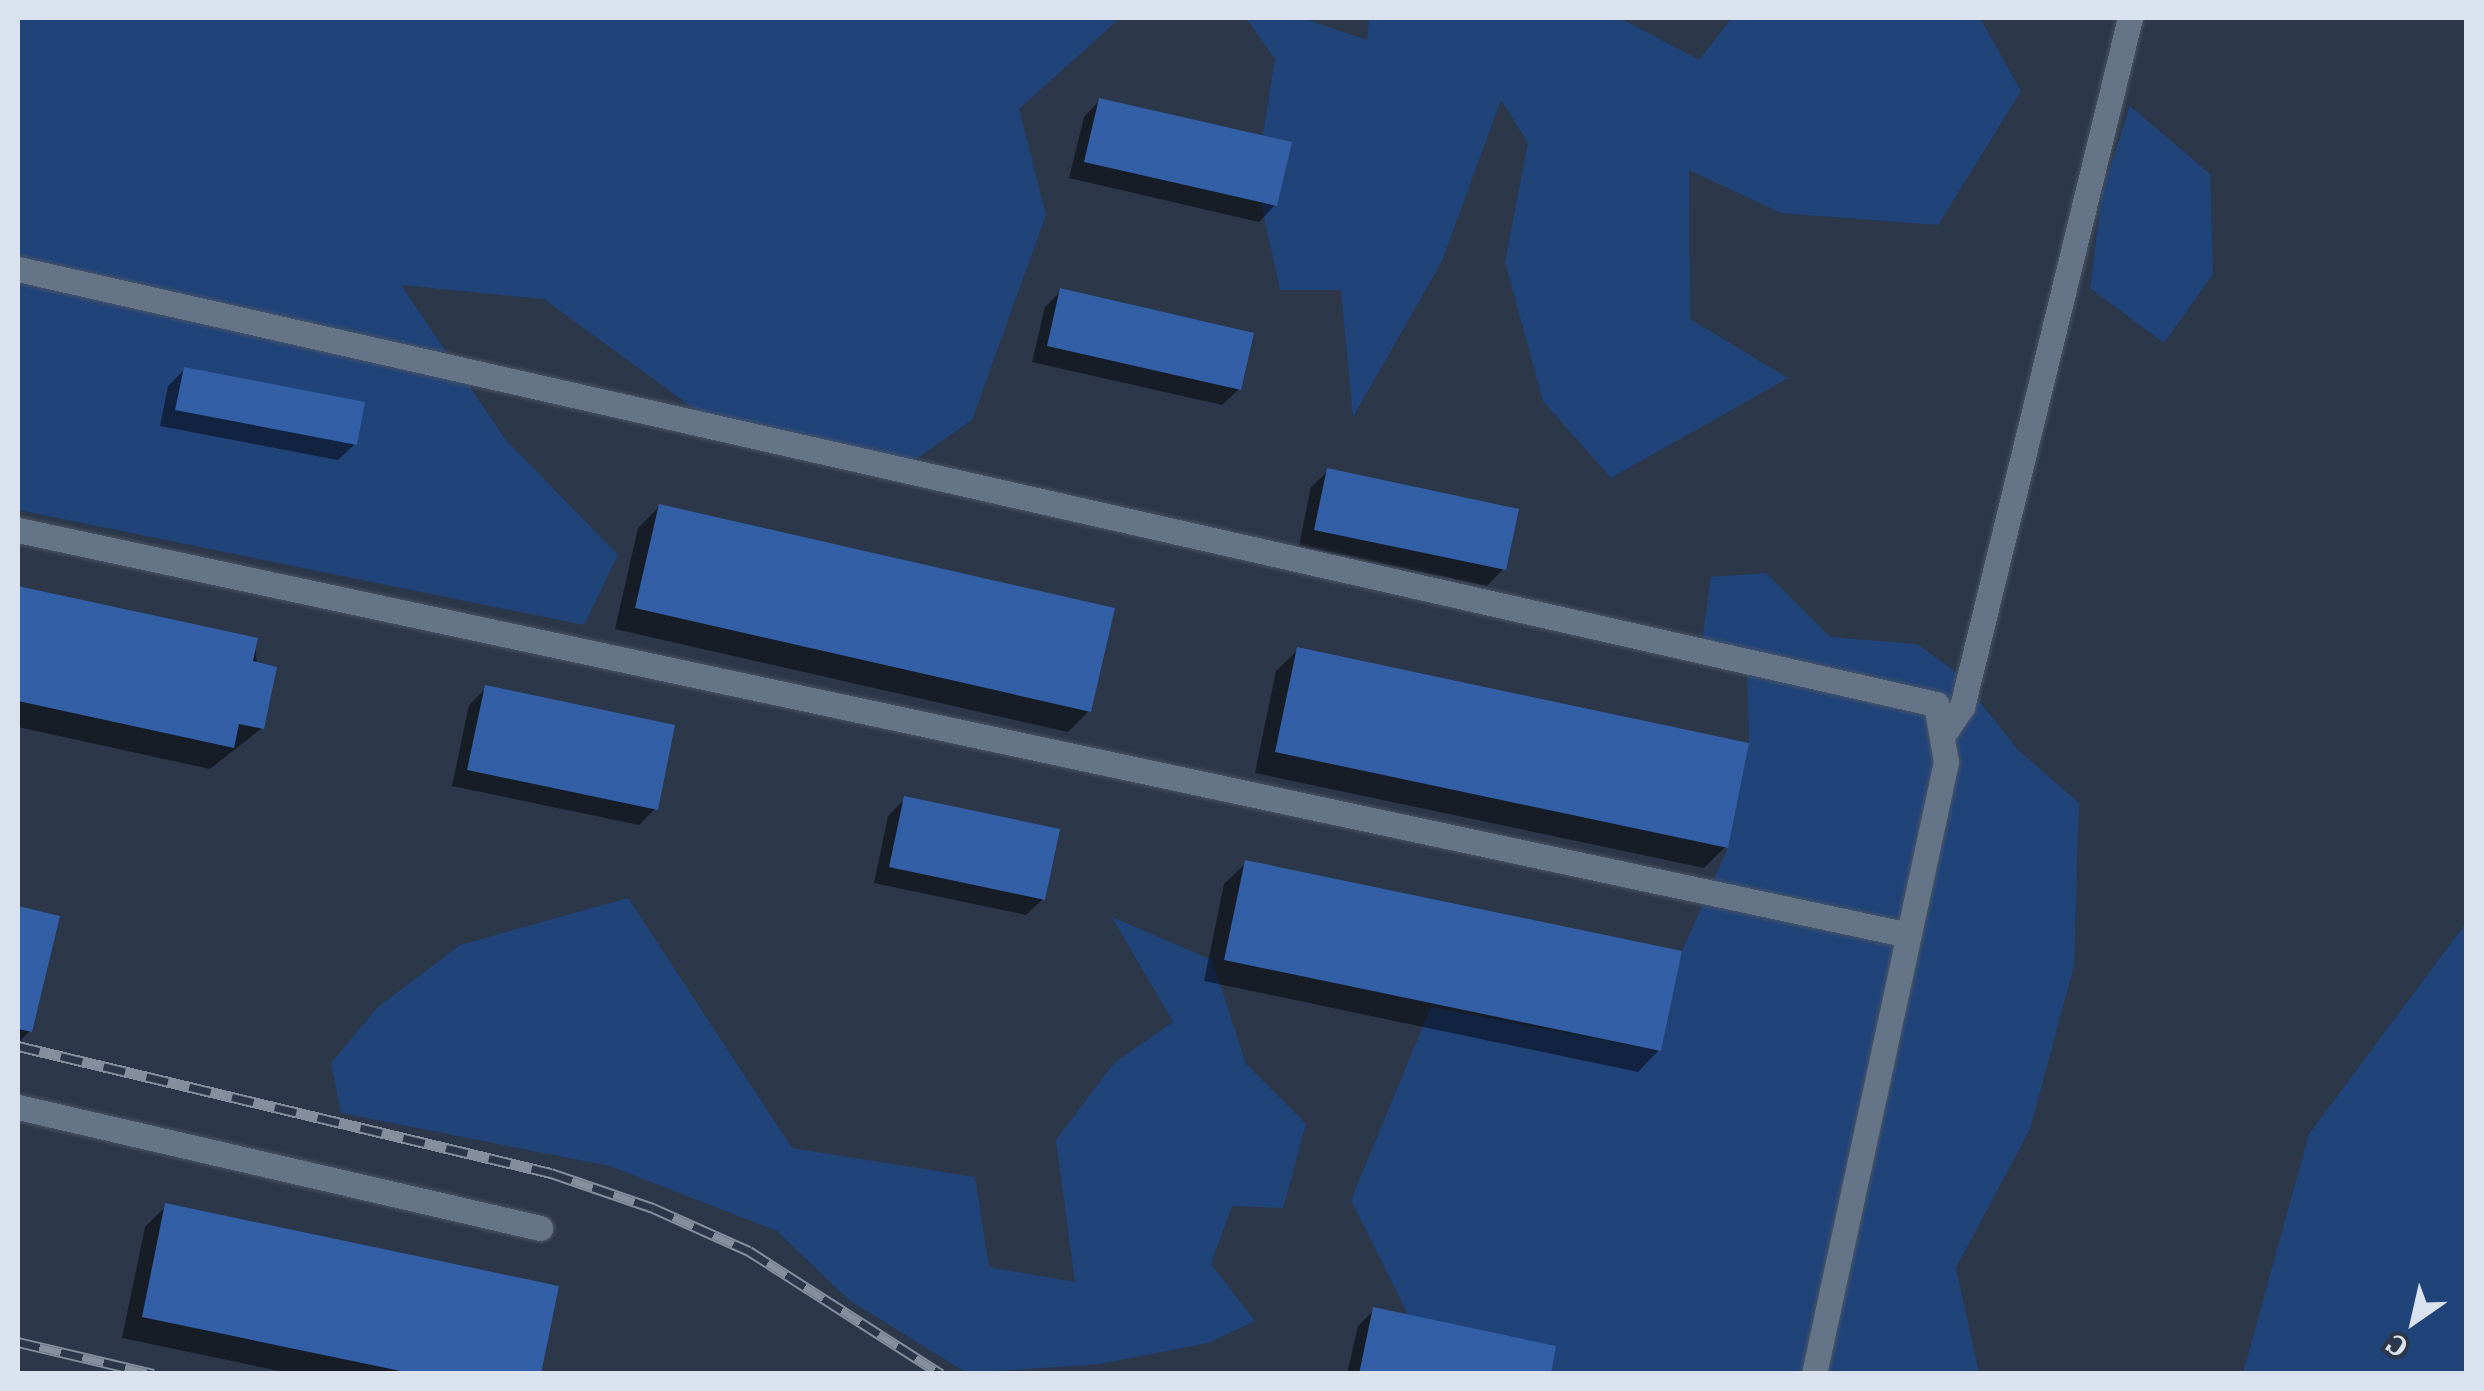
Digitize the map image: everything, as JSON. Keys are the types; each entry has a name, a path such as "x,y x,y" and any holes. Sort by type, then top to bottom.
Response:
{"lane":[{"path":"1814,1374 1908,935 1947,729 1962,707 2130,18"},
{"path":"18,268 1884,690 1936,704 1947,729"},
{"path":"18,530 1908,935"},
{"path":"18,1107 540,1228"}],"shaded area":[{"path":"18,18 1120,18 1019,109 1046,215 972,420 890,477 726,432 544,299 401,285 505,439 618,555 584,625 18,510"},
{"path":"1246,18 1302,18 1367,40 1369,18 1620,18 1699,60 1732,18 1980,18 2021,91 1938,225 1781,213 1689,170 1690,319 1788,378 1611,478 1543,401 1505,262 1528,143 1501,100 1442,261 1353,417 1341,290 1280,290 1256,179 1275,59"},
{"path":"2130,106 2210,174 2213,274 2164,343 2090,288 2102,193"},
{"path":"1766,573 1830,637 1917,644 1957,673 2018,750 2079,803 2074,966 2030,1129 1956,1268 1979,1373 1437,1373 1351,1200 1431,1007 1661,1051 1682,951 1728,848 1749,743 1747,666 1702,641 1711,577"},
{"path":"628,898 792,1148 975,1177 989,1267 1075,1282 1056,1140 1114,1063 1173,1022 1112,917 1212,960 1246,1064 1306,1124 1283,1208 1232,1206 1211,1264 1255,1321 1208,1343 1100,1364 967,1373 849,1300 777,1231 610,1166 341,1113 331,1063 378,1007 460,945"},
{"path":"2466,923 2466,1373 2243,1373 2309,1134"}],"building":[{"path":"1099,98 1292,142 1277,206 1084,162"},
{"path":"1060,288 1254,333 1241,390 1047,346"},
{"path":"184,367 365,402 357,445 175,410"},
{"path":"1327,468 1519,509 1506,570 1314,530"},
{"path":"659,504 1115,608 1091,712 635,608"},
{"path":"18,586 258,638 253,661 277,667 264,729 239,724 234,748 18,701"},
{"path":"1297,647 1749,743 1728,848 1275,752"},
{"path":"485,685 675,725 658,810 467,770"},
{"path":"904,796 1060,829 1045,900 889,867"},
{"path":"1245,860 1682,951 1661,1051 1224,960"},
{"path":"18,906 60,916 32,1032 18,1029"},
{"path":"165,1203 559,1286 541,1374 415,1374 142,1317"},
{"path":"1373,1307 1556,1346 1551,1374 1359,1374"}],"railway":[{"path":"18,1046 551,1173 653,1208 749,1251 941,1374"},
{"path":"18,1342 153,1374"}]}
